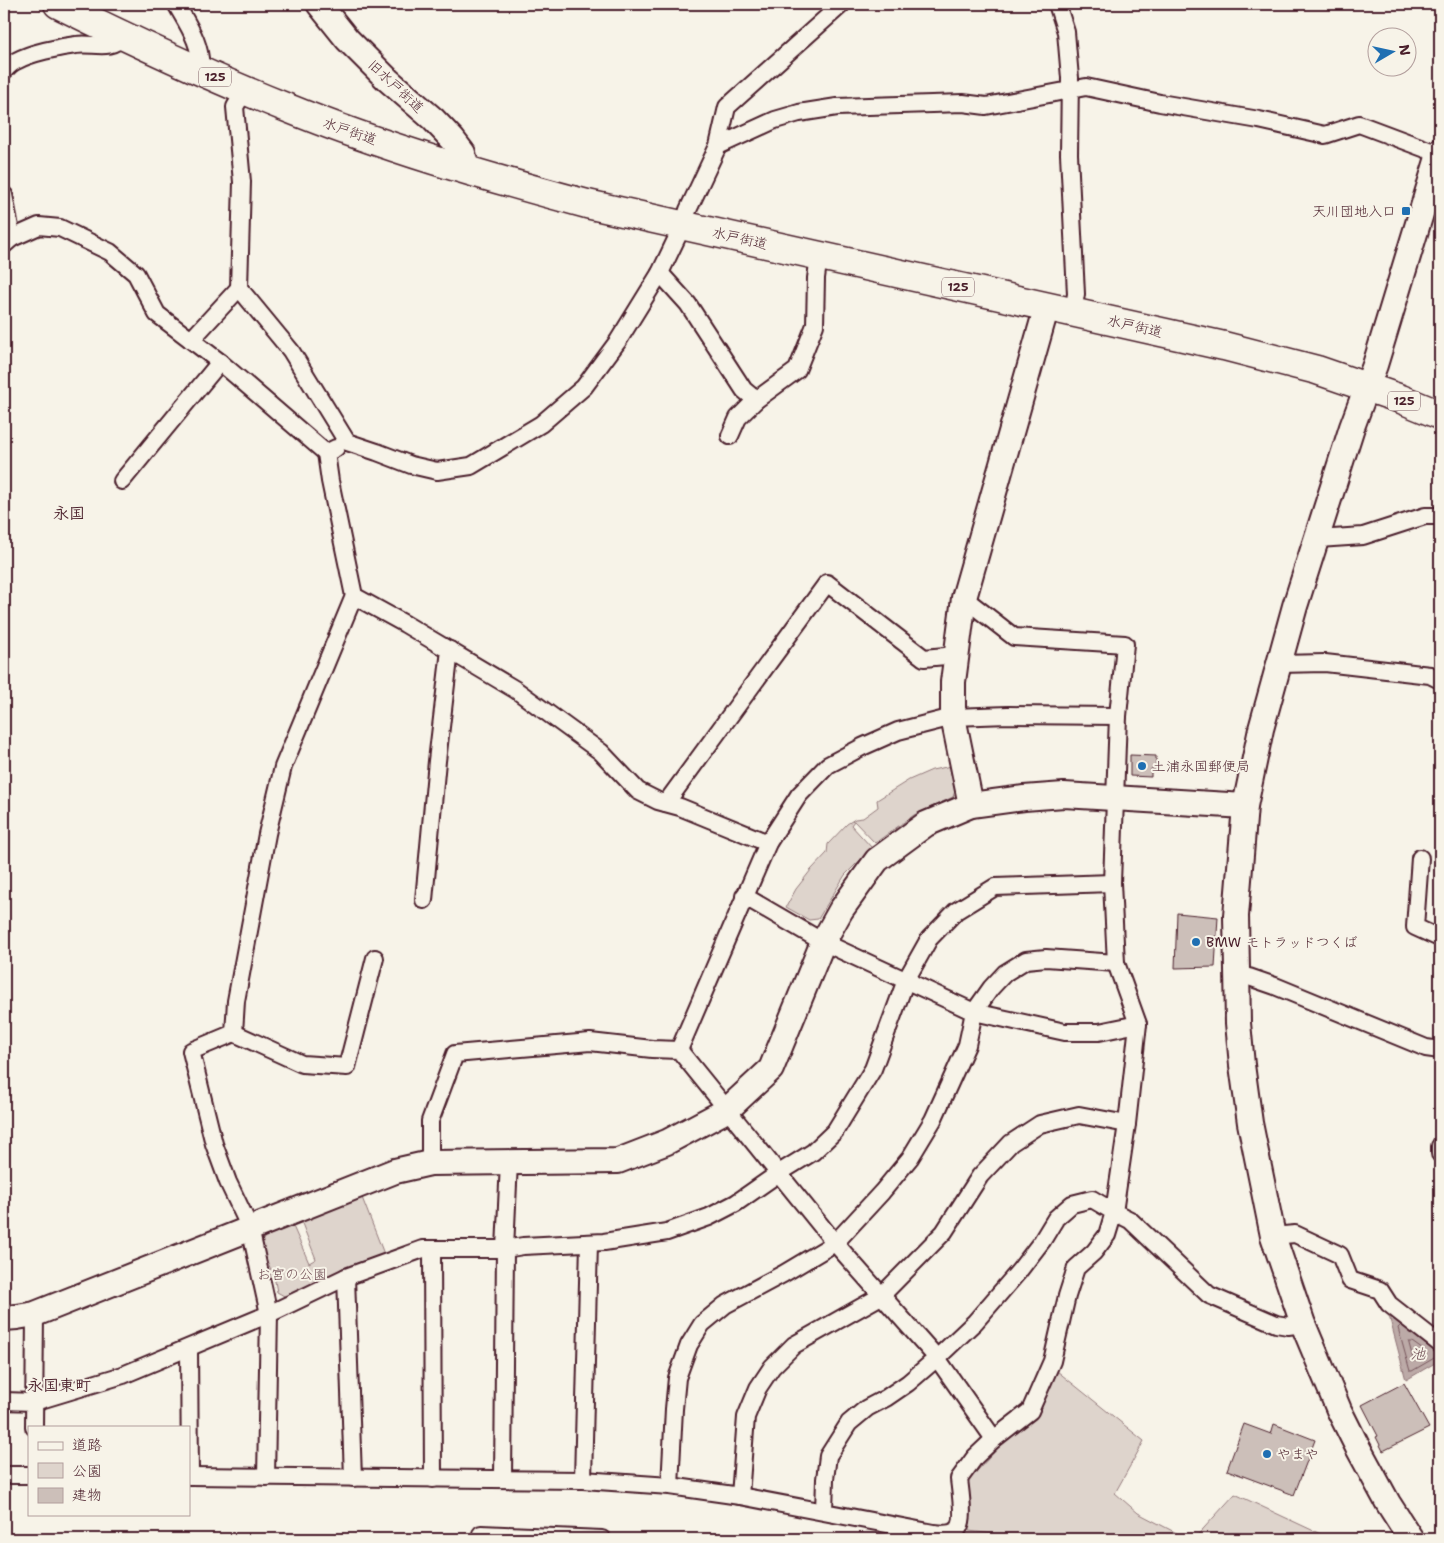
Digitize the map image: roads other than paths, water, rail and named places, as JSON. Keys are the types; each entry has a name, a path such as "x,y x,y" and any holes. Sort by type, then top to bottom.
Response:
{"highway":[{"name":"水戸街道","path":"58,4 200,71 317,120 467,170 587,204 1262,355 1317,370 1440,415"}],"street":[{"path":"176,4 194,36 201,63 200,71"},
{"name":"旧水戸街道","path":"319,4 347,39 388,80 430,116 463,153 467,170"},
{"path":"239,288 291,351 347,442 411,465 437,472 471,466 541,424 584,387 618,341 660,273 718,146 726,107 842,4"},
{"path":"971,805 954,717 953,682 964,598 1060,309 1076,294 1069,154 1070,89 1066,32 1057,4"},
{"path":"4,71 15,61 49,50 78,44 101,46 118,42 123,36"},
{"path":"718,146 775,120 799,113 838,107 963,103 986,106 1086,87 1160,103 1259,120 1324,135 1359,124 1440,153 1296,606 1261,729 1245,806 1236,916 1238,1022 1242,1065 1252,1132 1273,1236 1303,1324 1339,1410 1388,1503 1411,1539"},
{"path":"191,340 239,288 242,182 235,107 245,90"},
{"path":"414,153 422,148 427,138 430,116"},
{"path":"4,195 8,242 39,226 60,228 110,252 136,274 157,314 220,362 326,453 354,596 282,767 246,943 236,1001 234,1033"},
{"path":"730,436 738,418 756,400 797,370 815,325 816,278 819,256"},
{"path":"660,273 688,304 744,390 756,400"},
{"path":"122,481 220,362"},
{"path":"326,453 347,442"},
{"path":"1318,538 1363,536 1425,516 1440,516"},
{"path":"666,803 827,583 924,658 956,655"},
{"path":"354,596 516,690 601,752 638,791 658,801 680,807 768,843"},
{"path":"190,1476 583,1480 670,1486 740,1496 956,1536 962,1515 959,1479 975,1457 994,1438 1030,1410 1052,1361 1067,1296 1076,1268 1094,1252 1107,1234 1114,1212 1127,1124 1138,1024 1116,963 1112,883 1118,716 1126,644 1014,637 964,598"},
{"path":"424,900 437,760 450,650"},
{"path":"1279,664 1326,663 1430,675 1440,680"},
{"path":"679,1050 768,843 799,795 828,765 898,731 954,717 1008,715 1118,716"},
{"path":"4,1318 35,1314 395,1171 430,1163 618,1161 667,1142 726,1110 771,1069 823,942 841,910 877,860 926,824 971,805 1064,795 1245,806"},
{"path":"1420,858 1415,928 1440,937"},
{"path":"4,1402 34,1402 123,1375 269,1314 346,1277 423,1249 505,1249 523,1246 589,1243 667,1232 736,1203 778,1173 813,1152 835,1131 873,1069 906,980 929,939 956,911 995,887 1112,883"},
{"path":"744,896 823,942 974,1012 1065,1032 1099,1032 1138,1024"},
{"path":"266,1477 269,1314 250,1228 228,1182 214,1144 191,1051 234,1033 302,1064 347,1067 375,958"},
{"path":"670,1486 677,1378 690,1345 702,1324 724,1305 836,1243 882,1192 910,1158 933,1120 967,1045 974,1012 991,988 1005,973 1026,960 1046,958 1116,963"},
{"path":"1238,975 1275,986 1440,1053"},
{"path":"430,1163 430,1121 455,1054 590,1042 679,1050 836,1243 937,1358 994,1438"},
{"path":"740,1496 746,1417 758,1388 772,1367 794,1345 881,1296 944,1232 980,1176 1011,1143 1040,1124 1079,1115 1127,1124"},
{"path":"1440,1146 1440,1154"},
{"path":"503,1479 505,1249 509,1162"},
{"path":"824,1511 828,1456 849,1423 867,1408 908,1383 981,1315 1019,1271 1056,1218 1072,1204 1092,1199 1130,1220 1210,1295 1276,1324 1288,1326 1303,1324"},
{"path":"1273,1236 1295,1234 1340,1256 1350,1280 1380,1290 1389,1304 1440,1344"},
{"path":"583,1480 589,1243"},
{"path":"432,1249 433,1478"},
{"path":"346,1277 353,1478"},
{"path":"34,1426 35,1314"},
{"path":"189,1426 190,1348"},
{"path":"4,1475 28,1475"},
{"path":"480,1534 602,1539"}],"water":[{"name":"池","path":"1387,1308 1436,1346 1440,1352 1440,1360 1406,1380"}],"place":[{"name":"天川団地入口","path":"1406,211"},
{"name":"土浦永国郵便局","path":"1142,766"},
{"name":"BMW モトラッドつくば","path":"1196,942"},
{"name":"やまや","path":"1267,1454"}],"district":[{"name":"永国","path":"69,513"},
{"name":"永国東町","path":"59,1385"}],"park label":[{"name":"お宮の公園","path":"292,1274"}]}
